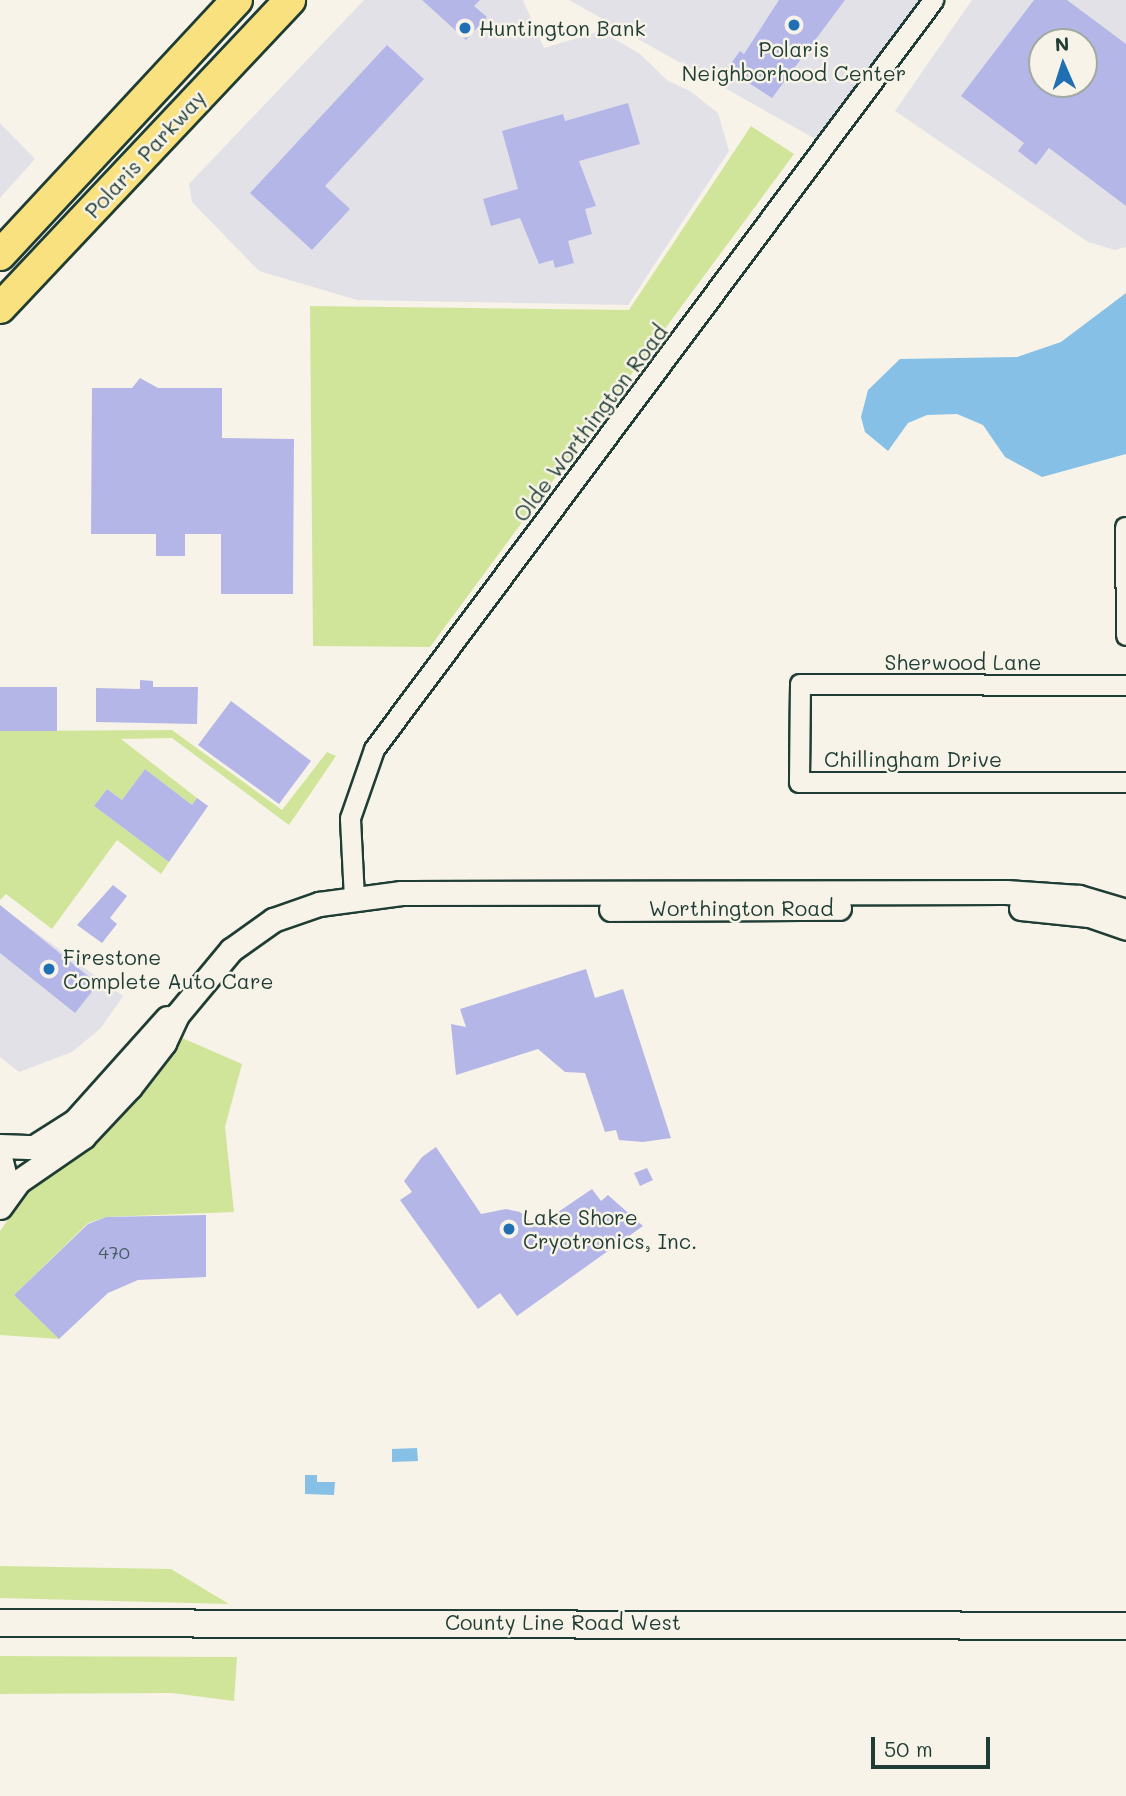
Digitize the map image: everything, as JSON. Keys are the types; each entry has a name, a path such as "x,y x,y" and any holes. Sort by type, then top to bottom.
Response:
{"main road":[{"name":"Polaris Parkway","path":"0,255 237,0"},
{"name":"Polaris Parkway","path":"0,308 289,0"},
{"path":"0,1162 4,1178 0,1205"},
{"name":"County Line Road West","path":"0,1623 1126,1626"}],"street":[{"name":"Olde Worthington Road","path":"354,898 351,818 374,750 933,0"},
{"path":"1125,527 1126,635"},
{"name":"Sherwood Lane","path":"800,684 1126,685"},
{"name":"Chillingham Drive","path":"800,684 799,782 1126,782"},
{"name":"Worthington Road","path":"0,1205 19,1181 83,1137 130,1087 164,1043 177,1015 210,971 248,934 293,911 354,898 401,893 1030,893 1079,897 1126,911"},
{"name":"Worthington Road","path":"354,898 402,909 1034,908 1089,915 1126,928"},
{"name":"Worthington Road","path":"0,1146 34,1147 75,1121 114,1082 161,1020 177,1015"}],"shaded area":[{"path":"364,0 523,0 544,48 601,31 640,54 668,81 690,91 718,113 729,151 628,305 357,300 259,271 192,202 189,184"},
{"name":"Polaris Neighborhood Center","path":"569,0 935,0 826,145"},
{"path":"972,0 1126,0 1126,247 1115,250 1088,242 895,111"},
{"path":"0,123 35,159 0,198"},
{"path":"0,906 123,996 101,1028 72,1052 19,1072 0,1057"}],"green space":[{"path":"751,126 794,154 430,647 313,646 310,306 629,310"},
{"path":"172,730 282,810 327,752 336,756 289,825 172,738 121,739 197,798 192,805 145,769 122,800 107,789 94,806 169,862 161,874 117,840 52,929 6,894 0,900 0,731"},
{"path":"180,1037 242,1064 225,1127 234,1212 106,1217 88,1223 14,1295 59,1339 0,1335 0,1231 33,1184"},
{"path":"0,1566 171,1569 229,1604 0,1598"},
{"path":"0,1656 237,1657 234,1701 172,1693 0,1694"}],"water":[{"path":"1126,293 1126,454 1042,477 1005,457 983,425 957,414 927,415 908,423 888,451 865,432 861,417 868,390 900,359 1017,357 1061,342"},
{"path":"417,1448 418,1461 392,1462 392,1449"},
{"path":"305,1475 317,1475 317,1482 335,1482 334,1495 305,1494"}],"building":[{"name":"Huntington Bank","path":"422,0 480,0 474,6 487,17 466,40"},
{"name":"Polaris Neighborhood Center","path":"779,0 845,0 772,98 727,69 740,51 744,54"},
{"path":"1034,0 1067,0 1126,44 1126,206 1049,148 1036,165 1018,151 1024,143 961,96"},
{"path":"387,45 424,79 325,186 350,209 312,250 250,193"},
{"path":"628,103 640,144 579,161 596,206 585,209 592,234 568,241 574,263 555,268 553,260 539,264 520,218 491,226 483,199 518,189 502,131 563,114 565,121"},
{"path":"140,378 158,388 222,388 222,438 294,439 293,594 221,594 221,534 185,534 185,556 156,556 156,534 91,534 92,388 132,388"},
{"path":"140,680 153,681 153,687 198,687 197,724 96,722 96,688 140,689"},
{"path":"0,687 57,687 57,731 0,731"},
{"path":"231,701 311,761 279,804 198,745"},
{"path":"145,769 192,805 197,798 208,806 169,862 94,806 107,789 122,800"},
{"path":"113,885 127,896 110,918 117,924 102,943 77,925"},
{"name":"Firestone Complete Auto Care","path":"0,905 98,984 75,1013 0,953"},
{"path":"586,969 595,998 623,989 671,1138 643,1142 619,1140 616,1130 605,1132 585,1073 565,1072 538,1049 456,1075 451,1024 466,1027 460,1009"},
{"path":"436,1147 481,1214 506,1209 520,1212 536,1227 592,1189 601,1201 608,1195 643,1226 517,1316 500,1293 478,1309 400,1200 412,1192 404,1181 422,1157"},
{"path":"647,1168 653,1180 640,1186 634,1173"},
{"path":"206,1215 206,1277 138,1280 108,1293 59,1339 14,1295 88,1224 106,1217"}],"place":[{"name":"Polaris Neighborhood Center","path":"794,25"},
{"name":"Huntington Bank","path":"465,28"},
{"name":"Firestone Complete Auto Care","path":"49,969"},
{"name":"Lake Shore Cryotronics, Inc.","path":"509,1229"}]}
